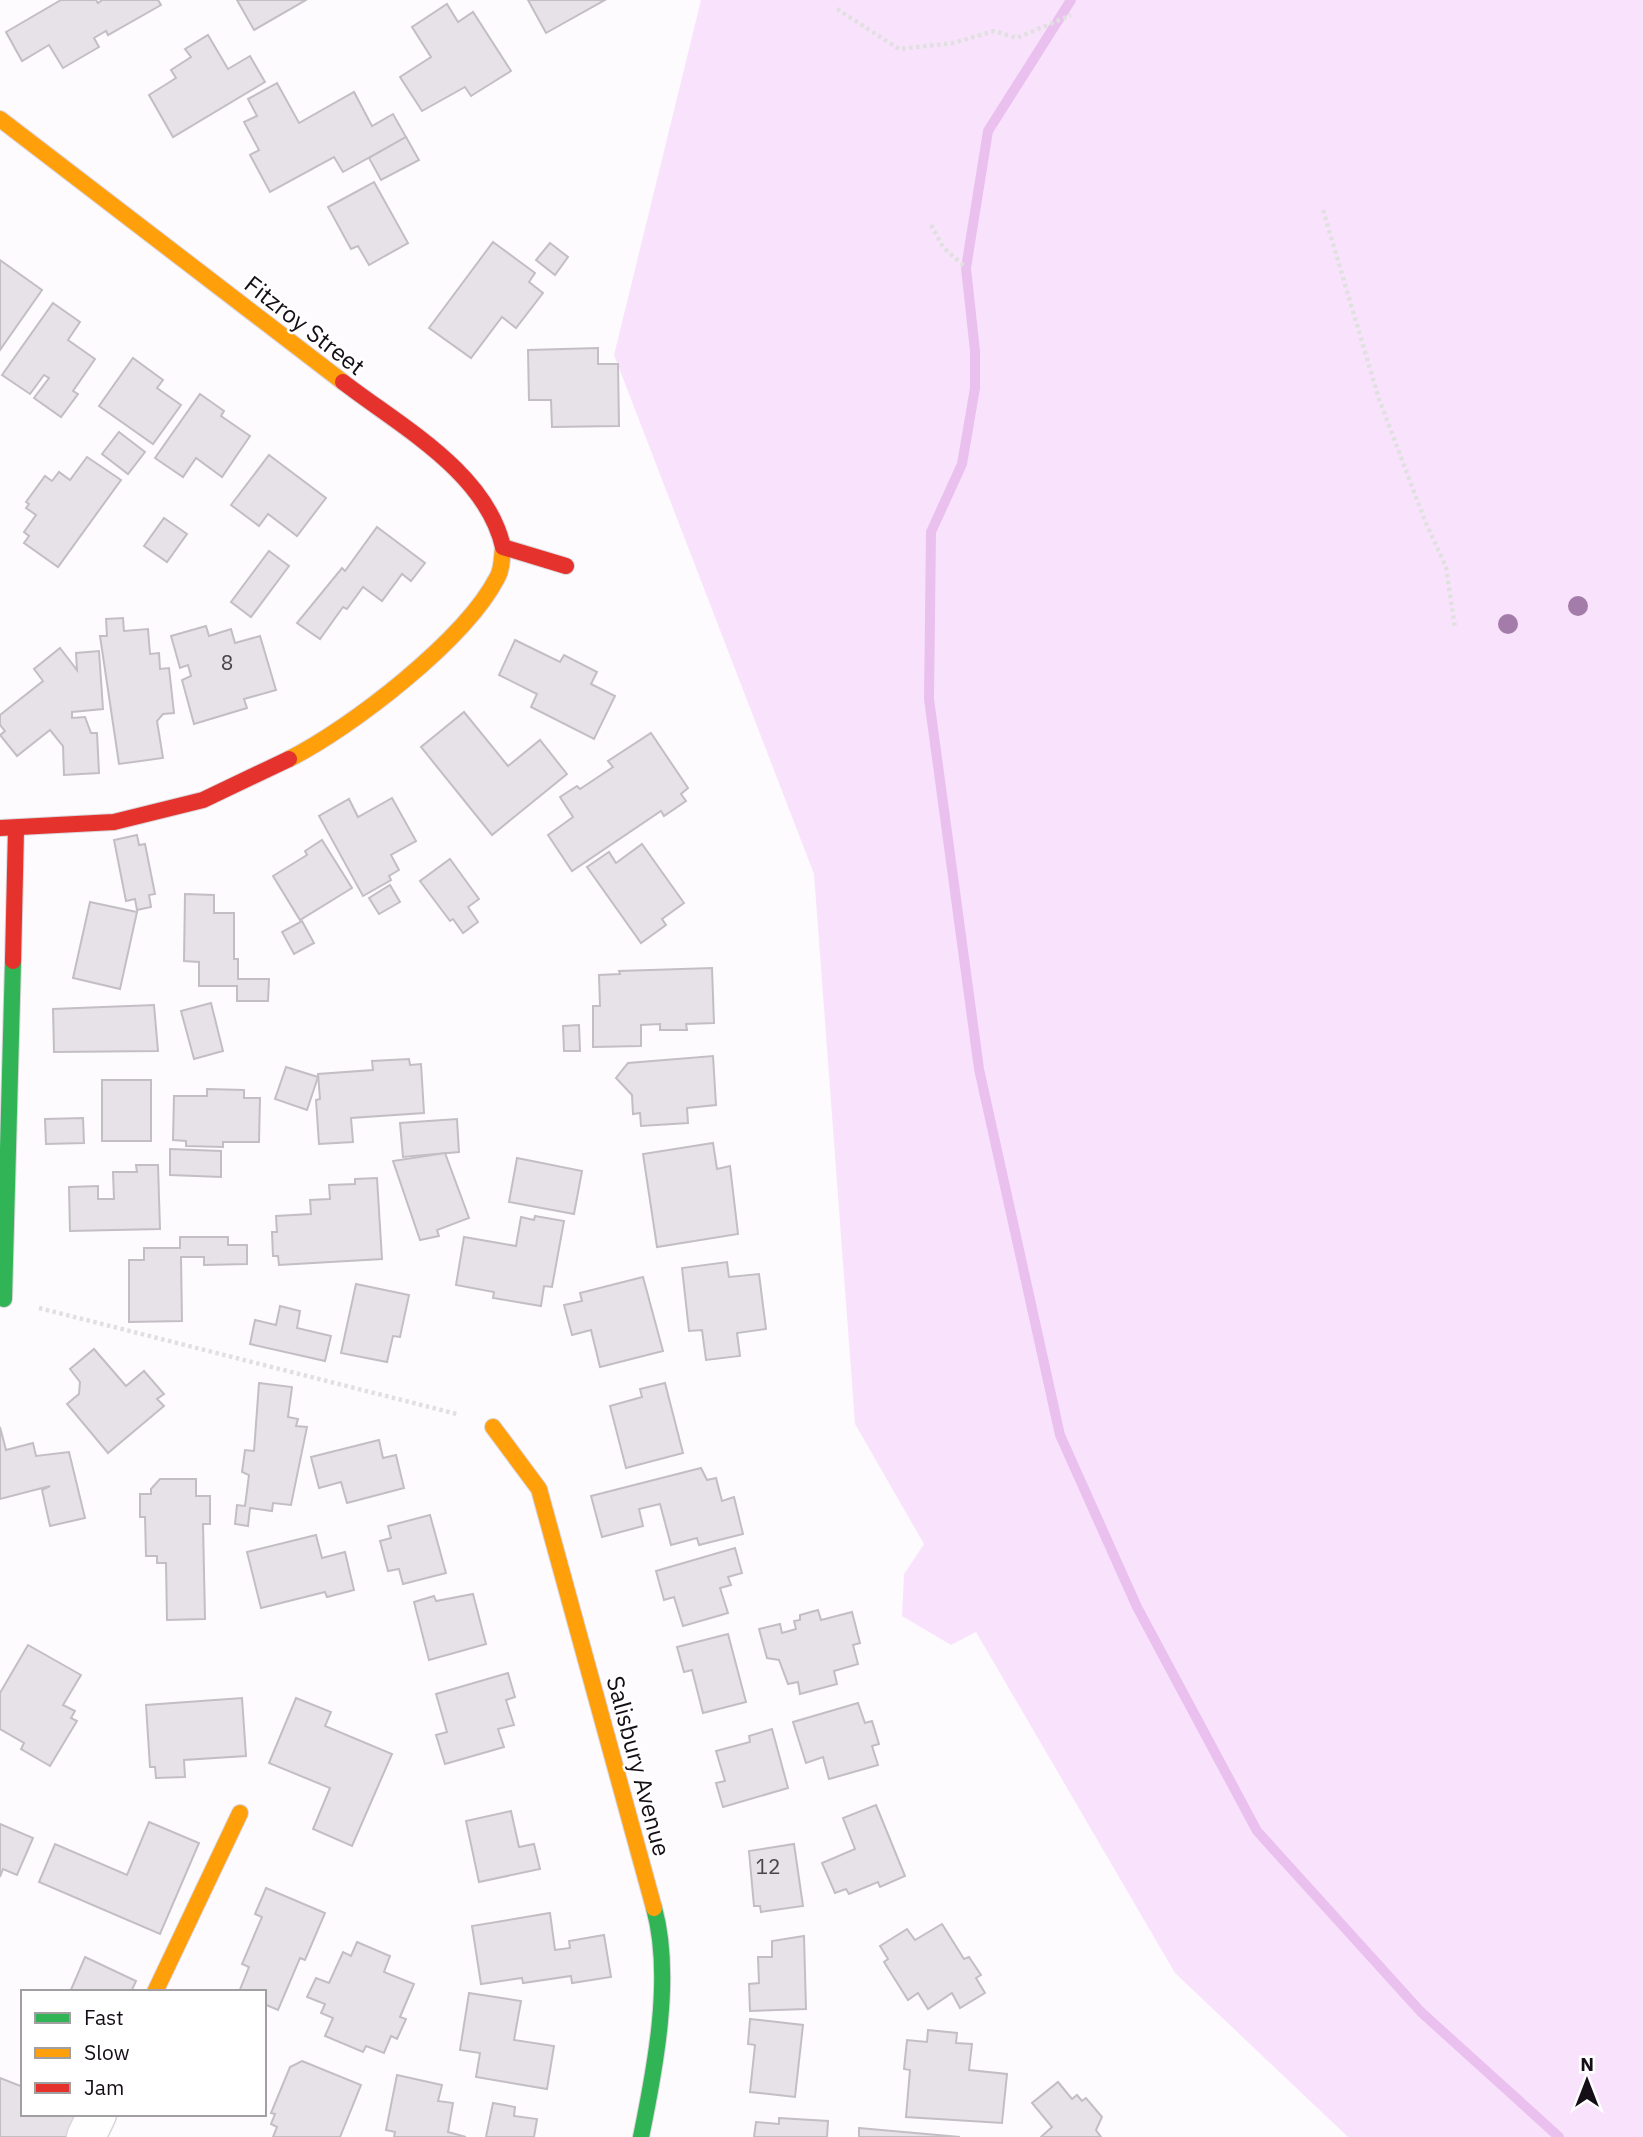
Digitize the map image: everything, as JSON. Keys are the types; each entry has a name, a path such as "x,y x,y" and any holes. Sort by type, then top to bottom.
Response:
{"street":[{"name":"Fitzroy Street","path":"0,119 460,472 483,498 499,524 503,547"},
{"path":"4,1299 8,829 114,822 203,800 300,753 389,694 474,613 499,576 503,547 566,566"},
{"name":"Salisbury Avenue","path":"492,1427 539,1489 657,1917 661,1974 658,2057 641,2137"},
{"path":"156,1990 240,1813"},
{"path":"86,2137 96,2116"}],"path":[{"path":"837,9 899,49 953,43 994,31 1017,37 1071,15"},
{"path":"1323,210 1379,398 1425,521 1446,566 1455,628"},
{"path":"931,225 943,247 966,268"},
{"path":"4,1299 436,1407 492,1427"}],"shaded area":[{"path":"701,0 1643,0 1643,2137 1348,2137 1175,1973 976,1632 951,1645 902,1616 904,1574 924,1544 855,1424 814,874 614,355"}],"building":[{"path":"61,0 96,0 98,3 102,0 158,0 161,5 108,35 106,31 94,38 99,47 63,68 49,45 22,61 6,32"},
{"path":"237,0 306,0 254,30"},
{"path":"528,0 605,0 546,33"},
{"path":"447,4 458,22 473,12 511,71 471,96 465,87 422,111 400,77 431,57 412,27"},
{"path":"208,35 228,69 250,56 265,82 173,137 149,95 176,78 171,70 191,57 185,49"},
{"path":"277,83 299,123 354,92 372,126 393,114 406,137 343,172 334,157 270,192 250,155 259,150 244,122 257,116 248,99"},
{"path":"406,137 419,160 381,180 369,158"},
{"path":"374,182 408,243 369,265 358,246 351,249 328,207"},
{"path":"493,242 535,273 529,282 543,293 516,328 502,317 471,358 429,328"},
{"path":"550,243 568,257 555,275 536,260"},
{"path":"0,260 42,290 0,350"},
{"path":"53,303 80,322 68,340 95,359 73,391 78,394 61,417 34,398 49,378 44,375 30,394 2,375"},
{"path":"598,348 598,364 618,364 619,426 552,427 551,400 529,400 528,350"},
{"path":"133,358 163,380 157,388 181,405 153,444 99,406"},
{"path":"200,394 224,411 221,416 250,436 222,477 196,458 183,477 155,458"},
{"path":"119,432 145,452 128,474 102,454"},
{"path":"269,455 326,498 297,536 268,514 259,526 231,505"},
{"path":"87,457 121,480 58,567 24,543 29,536 24,532 36,515 26,508 29,504 26,502 45,476 52,481 59,472 70,480"},
{"path":"164,518 187,534 167,562 144,546"},
{"path":"377,527 425,563 411,581 402,574 382,601 363,587 347,609 343,607 320,639 297,623 342,568 345,571"},
{"path":"269,551 289,566 251,617 231,602"},
{"path":"123,618 124,631 148,629 150,654 159,653 160,669 169,668 174,713 163,714 157,721 163,758 119,764 100,636 107,636 106,619"},
{"path":"206,626 209,636 231,629 235,643 260,636 276,690 244,699 247,708 194,724 182,680 191,676 188,665 180,668 171,636"},
{"path":"515,640 560,662 564,655 597,672 591,684 615,696 594,739 531,707 537,694 499,675"},
{"path":"60,648 77,670 76,653 99,651 103,709 72,712 72,718 85,717 91,733 97,733 99,773 64,775 63,746 50,730 17,756 0,735 5,731 0,725 0,715 43,681 34,669"},
{"path":"464,712 508,766 540,740 567,774 492,835 421,747"},
{"path":"651,733 688,788 681,794 686,801 664,816 661,811 572,871 548,835 573,817 560,797 577,786 580,789 613,767 608,761"},
{"path":"392,798 416,841 391,855 399,870 389,876 391,880 363,896 319,816 349,799 358,817"},
{"path":"137,835 139,845 145,844 155,894 149,895 151,907 137,910 135,899 126,901 114,840"},
{"path":"322,840 352,888 300,920 273,876 307,855 305,851"},
{"path":"642,844 684,903 662,919 666,925 641,943 587,867 609,852 616,863"},
{"path":"450,859 479,899 468,907 478,922 463,933 453,919 450,921 420,881"},
{"path":"390,885 400,902 379,914 369,898"},
{"path":"185,894 214,895 214,913 234,913 234,959 238,959 238,979 269,979 268,1001 237,1001 237,986 199,986 199,962 184,961"},
{"path":"90,902 137,912 120,989 73,978"},
{"path":"302,921 314,943 294,954 282,932"},
{"path":"712,968 714,1023 686,1024 687,1030 660,1030 660,1024 641,1025 641,1046 593,1047 593,1006 600,1006 599,975 620,974 619,971"},
{"path":"211,1003 223,1051 194,1059 181,1011"},
{"path":"154,1005 158,1051 54,1052 53,1009"},
{"path":"579,1025 580,1051 564,1051 563,1026"},
{"path":"713,1056 716,1105 687,1108 688,1123 641,1126 640,1113 633,1114 632,1095 616,1078 628,1063"},
{"path":"409,1059 410,1065 421,1064 424,1113 351,1118 353,1142 319,1144 316,1100 320,1099 318,1074 373,1070 372,1061"},
{"path":"286,1067 318,1077 307,1110 275,1099"},
{"path":"102,1080 151,1080 151,1141 102,1141"},
{"path":"207,1089 244,1090 244,1098 260,1098 259,1142 223,1142 223,1147 186,1146 186,1141 173,1140 174,1096 207,1096"},
{"path":"83,1118 84,1143 46,1144 45,1119"},
{"path":"457,1119 459,1152 403,1157 400,1123"},
{"path":"713,1143 717,1169 730,1166 738,1234 657,1247 643,1154"},
{"path":"170,1149 221,1151 221,1177 170,1175"},
{"path":"445,1153 469,1218 437,1230 439,1236 420,1240 393,1161"},
{"path":"517,1158 582,1171 574,1214 509,1202"},
{"path":"136,1165 158,1165 160,1229 70,1231 69,1187 98,1186 98,1199 114,1199 113,1172 137,1172"},
{"path":"377,1178 382,1259 279,1265 278,1256 273,1256 272,1232 277,1232 276,1216 311,1214 310,1200 330,1199 329,1185 355,1184 355,1179"},
{"path":"535,1216 564,1221 552,1287 544,1286 541,1306 493,1298 494,1292 456,1285 464,1237 516,1246 521,1217 534,1220"},
{"path":"180,1237 228,1237 228,1245 247,1245 247,1264 204,1265 204,1257 181,1257 182,1321 129,1322 129,1260 144,1260 144,1248 180,1248"},
{"path":"727,1262 729,1277 759,1274 766,1329 737,1333 740,1356 706,1360 702,1330 689,1331 682,1268"},
{"path":"643,1277 663,1351 600,1367 591,1330 572,1335 564,1305 582,1301 580,1293"},
{"path":"356,1284 409,1295 400,1337 393,1336 387,1362 341,1353"},
{"path":"280,1306 300,1311 297,1328 331,1336 325,1361 250,1344 255,1320 276,1325"},
{"path":"94,1349 126,1386 144,1371 164,1394 157,1399 164,1406 108,1453 67,1404 79,1394 80,1382 70,1369"},
{"path":"259,1383 292,1387 288,1417 298,1419 296,1426 307,1427 291,1505 273,1503 272,1511 250,1508 248,1526 235,1524 237,1505 245,1506 249,1475 242,1472 245,1450 254,1451"},
{"path":"665,1383 683,1453 626,1468 610,1406 642,1397 640,1389"},
{"path":"0,1427 6,1450 33,1443 36,1456 69,1452 85,1518 50,1526 42,1490 50,1486 0,1499"},
{"path":"379,1440 383,1458 396,1455 404,1488 347,1503 341,1482 319,1488 311,1457"},
{"path":"701,1468 707,1480 716,1478 722,1501 734,1497 743,1534 699,1545 697,1538 671,1545 660,1504 639,1509 643,1526 602,1537 591,1496"},
{"path":"160,1479 196,1479 196,1496 210,1496 210,1524 203,1524 205,1619 167,1620 166,1563 157,1563 157,1556 146,1556 145,1517 140,1517 140,1494 151,1494 151,1489"},
{"path":"430,1515 446,1573 403,1584 399,1569 388,1571 380,1541 391,1538 388,1526"},
{"path":"316,1535 322,1558 345,1552 354,1590 327,1597 325,1592 261,1608 247,1552"},
{"path":"735,1548 742,1573 728,1577 731,1585 720,1588 728,1613 683,1626 674,1597 664,1600 656,1571"},
{"path":"473,1594 486,1644 429,1660 414,1602 434,1596 436,1601"},
{"path":"818,1610 821,1620 852,1612 860,1643 853,1645 858,1664 834,1671 837,1684 800,1694 798,1682 788,1684 779,1660 767,1658 759,1629 780,1624 782,1633 796,1629 794,1621 800,1620 800,1615"},
{"path":"728,1634 746,1702 703,1713 692,1670 684,1672 677,1647"},
{"path":"28,1645 81,1675 63,1705 75,1711 71,1718 77,1721 50,1766 21,1749 24,1743 0,1729 0,1693"},
{"path":"508,1673 515,1697 506,1700 514,1725 498,1729 504,1747 445,1764 436,1735 447,1732 436,1694"},
{"path":"242,1698 246,1756 184,1760 185,1777 156,1778 155,1767 150,1767 146,1705"},
{"path":"296,1698 331,1712 325,1726 392,1754 352,1846 313,1829 330,1788 269,1763"},
{"path":"858,1703 865,1723 872,1721 879,1744 872,1746 878,1765 829,1779 823,1757 806,1763 793,1722"},
{"path":"772,1729 788,1788 723,1807 716,1783 725,1781 716,1751 750,1742 749,1736"},
{"path":"876,1805 905,1876 880,1887 878,1882 849,1894 846,1889 835,1893 822,1863 855,1849 843,1818"},
{"path":"511,1811 519,1847 534,1844 540,1869 479,1882 466,1821"},
{"path":"149,1822 199,1843 160,1934 39,1882 55,1844 127,1875"},
{"path":"0,1824 33,1838 17,1875 3,1869 0,1877"},
{"path":"794,1844 803,1906 761,1912 760,1906 754,1906 749,1851"},
{"path":"266,1888 325,1913 305,1960 300,1958 278,2010 266,2005 266,1990 240,1990 249,1967 242,1964 262,1917 255,1914"},
{"path":"550,1913 555,1950 570,1948 569,1941 604,1935 611,1977 572,1983 571,1976 523,1983 522,1978 481,1984 472,1926"},
{"path":"942,1924 964,1959 969,1957 981,1975 976,1978 985,1993 960,2008 952,1993 928,2009 918,1993 908,2000 884,1962 888,1959 880,1946 907,1929 915,1940"},
{"path":"804,1936 806,2009 750,2011 749,1984 759,1983 758,1957 772,1957 772,1941"},
{"path":"357,1942 390,1956 384,1972 414,1984 400,2017 406,2019 397,2039 391,2036 384,2053 366,2046 363,2052 325,2036 333,2018 321,2013 325,2004 307,1997 316,1978 329,1983 343,1952 351,1956"},
{"path":"85,1957 136,1981 132,1990 71,1990"},
{"path":"469,1993 521,2001 514,2040 554,2046 547,2089 476,2077 480,2053 460,2050"},
{"path":"750,2019 803,2025 795,2097 750,2092 755,2045 748,2044"},
{"path":"928,2030 957,2033 956,2043 972,2044 969,2070 1007,2074 1002,2123 906,2117 910,2070 904,2069 907,2040 927,2042"},
{"path":"302,2061 361,2085 340,2137 273,2137 277,2127 271,2124 275,2114 271,2113 290,2067"},
{"path":"397,2075 442,2085 438,2101 453,2103 448,2132 466,2137 394,2137 395,2132 386,2130"},
{"path":"0,2078 21,2086 21,2116 76,2116 68,2137 0,2137"},
{"path":"1058,2082 1072,2099 1077,2095 1082,2101 1086,2098 1102,2117 1096,2130 1101,2137 1041,2137 1052,2127 1032,2103"},
{"path":"493,2103 515,2107 514,2116 537,2119 534,2137 486,2137"},
{"path":"779,2118 828,2121 827,2137 754,2137 756,2122 779,2124"},
{"path":"859,2128 960,2137 859,2137"}],"waterway":[{"path":"1071,0 988,131 966,268 975,351 975,388 962,464 931,532 929,699 979,1069 1060,1435 1137,1607 1257,1831 1421,2012 1559,2137"}],"traffic: fast":[{"path":"4,1299 13,961"},
{"path":"641,2137 652,2082 662,1992 662,1963 654,1908"}],"traffic: slow":[{"path":"0,119 343,382"},
{"path":"289,759 374,704 460,628 499,575 503,547"},
{"path":"493,1427 539,1489 654,1908"},
{"path":"156,1990 240,1813"}],"traffic: jam":[{"path":"343,382 414,434 460,473 494,520 503,547 566,566"},
{"path":"0,828 114,822 203,800 289,759"},
{"path":"13,961 16,829"}]}
